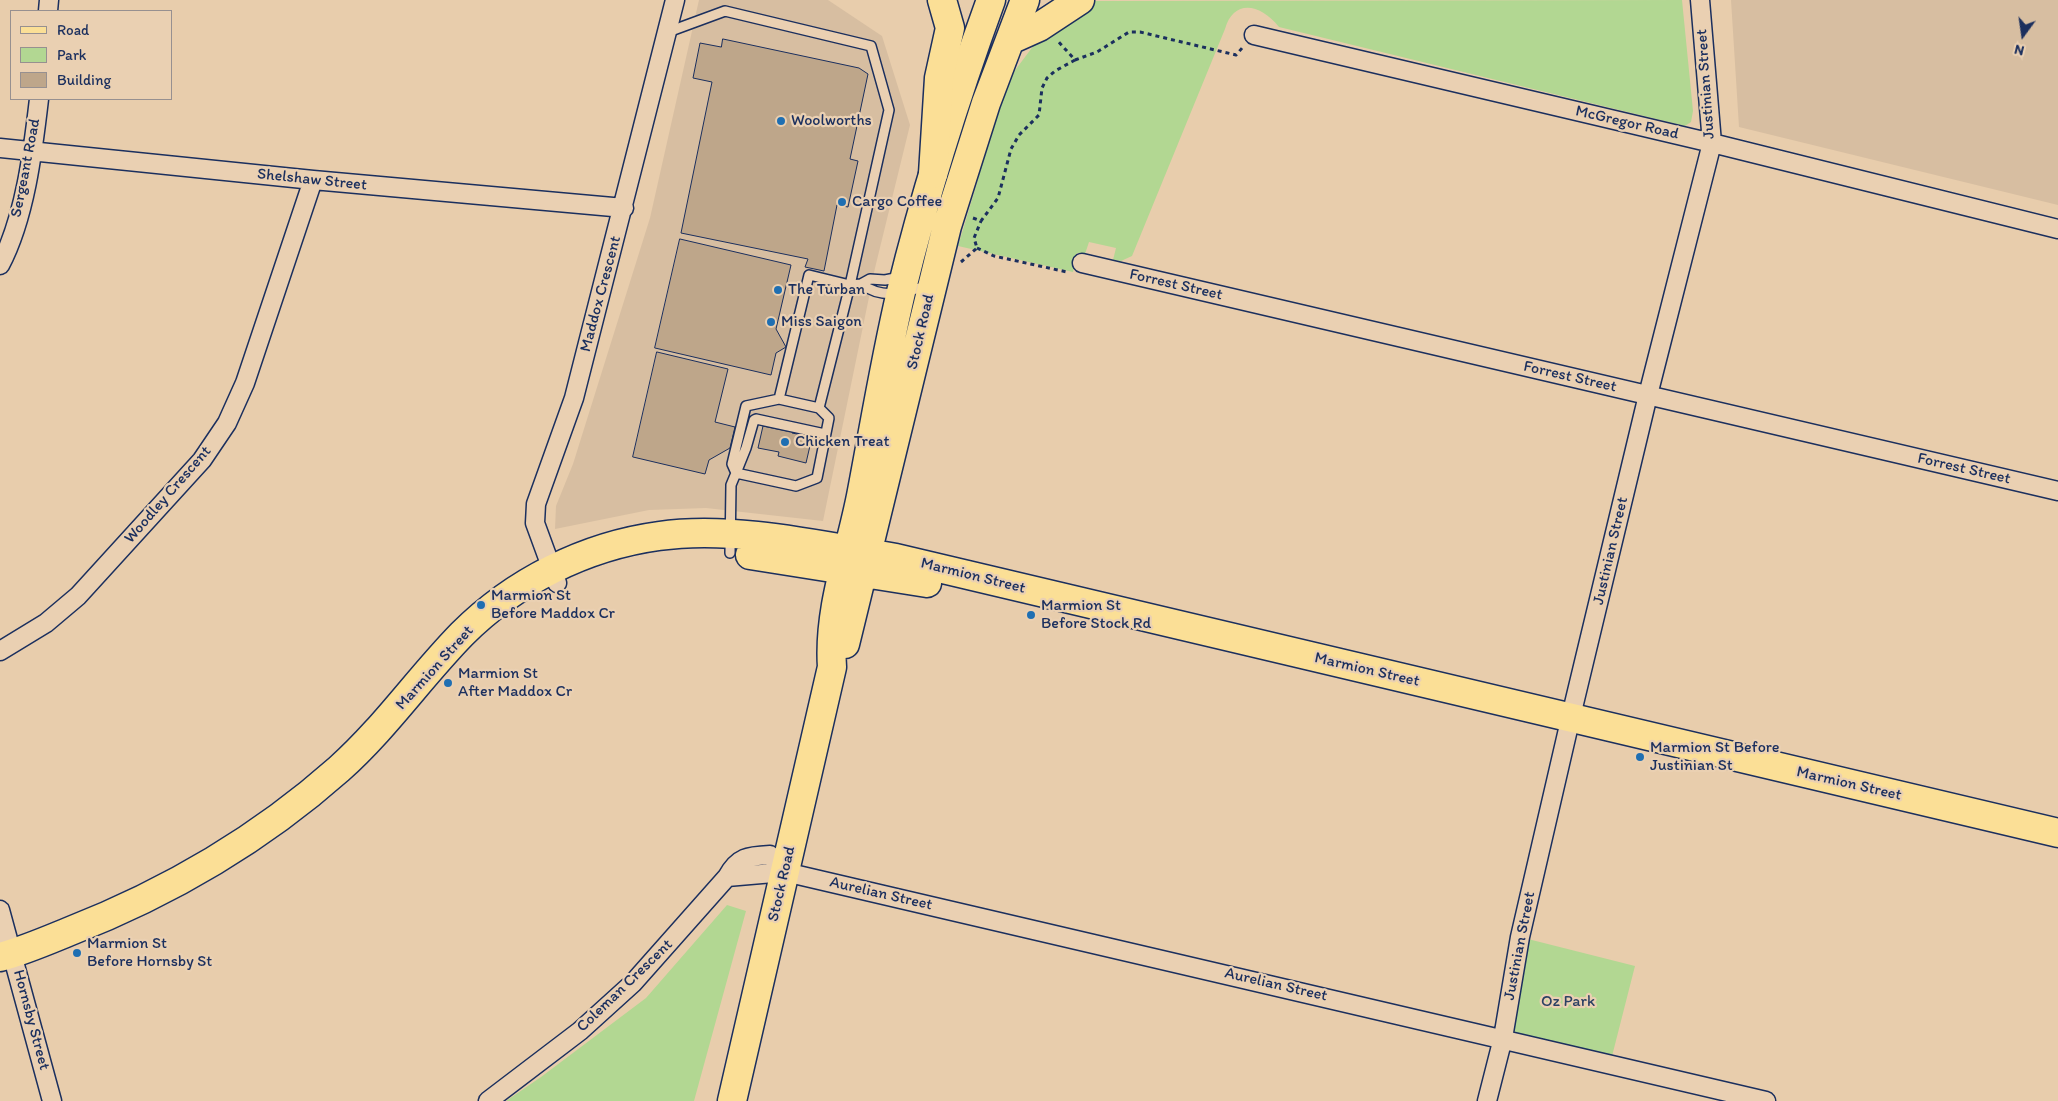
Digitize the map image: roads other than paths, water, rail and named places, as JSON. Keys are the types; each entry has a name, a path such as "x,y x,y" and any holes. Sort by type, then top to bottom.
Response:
{"main road":[{"path":"933,174 939,78 950,28 942,0"},
{"name":"Stock Road","path":"856,561 903,285 933,174 991,0"},
{"name":"Stock Road","path":"732,1101 832,666 830,639 856,561 956,194 986,103 1025,0"},
{"path":"1010,40 1039,27 1080,0"},
{"name":"Marmion Street","path":"7,962 175,884 240,846 287,813 340,768 384,725 461,635 491,607 554,576 600,550 659,536 856,561 942,585 2058,833"},
{"name":"Marmion Street","path":"1569,725 2058,848"}],"street":[{"name":"Maddox Crescent","path":"554,576 535,523 536,504 574,398 676,0"},
{"name":"Justinian Street","path":"1487,1101 1502,1038 1520,937 1569,725 1648,395 1712,142 1700,0"},
{"name":"McGregor Road","path":"1254,35 1712,142 2058,229"},
{"name":"Sergeant Road","path":"0,265 20,211 33,151 39,100"},
{"name":"Shelshaw Street","path":"0,148 313,180 624,208"},
{"name":"Woodley Crescent","path":"0,651 46,623 78,596 202,460 227,423 245,383 313,180"},
{"name":"Forrest Street","path":"1082,263 2058,491"},
{"name":"Coleman Crescent","path":"488,1101 580,1031 632,983 727,877 785,872"},
{"name":"Aurelian Street","path":"785,872 1766,1101"},
{"name":"Hornsby Street","path":"0,910 7,962 52,1101"}],"lane":[{"path":"668,32 725,11 871,46 889,110 850,284 819,408"},
{"path":"779,399 809,275 850,284 861,284 870,279 885,280 903,285 932,284"},
{"path":"861,284 871,291 882,294 903,285"},
{"path":"779,399 819,408 829,418 817,478 796,486 736,473 732,464 746,406 779,399"},
{"path":"730,544 730,485 746,448 754,420 826,434"}],"place":[{"name":"Woolworths","path":"781,121"},
{"name":"Cargo Coffee","path":"842,202"},
{"name":"The Turban","path":"778,290"},
{"name":"Miss Saigon","path":"771,322"},
{"name":"Chicken Treat","path":"785,442"},
{"name":"Marmion St Before Maddox Cr","path":"481,605"},
{"name":"Marmion St Before Stock Rd","path":"1031,615"},
{"name":"Marmion St After Maddox Cr","path":"448,683"},
{"name":"Marmion St Before Justinian St","path":"1640,757"},
{"name":"Marmion St Before Hornsby St","path":"77,953"}],"park label":[{"name":"Oz Park","path":"1568,1002"}]}
